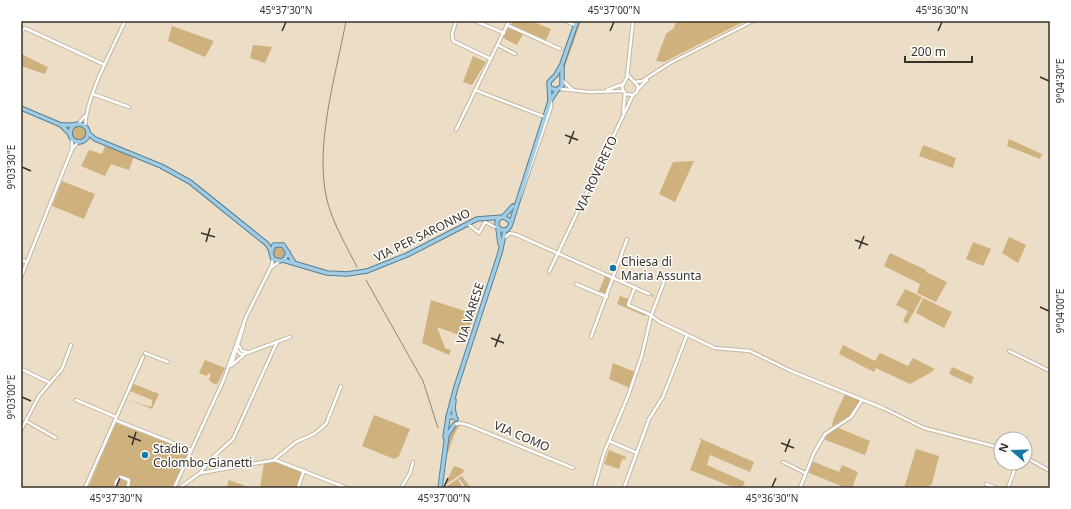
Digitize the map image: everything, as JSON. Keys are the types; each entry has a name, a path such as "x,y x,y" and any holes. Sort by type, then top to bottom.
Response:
{"main road":[{"path":"502,217 510,222 550,101 550,81 555,77 562,64 576,23"},
{"path":"550,101 559,90 562,80 562,64"},
{"path":"555,77 562,80"},
{"path":"550,88 559,90"},
{"path":"21,108 61,125 71,136 79,141 85,139 95,139"},
{"path":"61,125 77,124 86,127 88,133 95,139 161,166 190,182 267,244 273,259 282,261 288,252"},
{"path":"71,136 71,129 77,124"},
{"path":"85,139 88,133"},
{"path":"497,227 497,221 510,212 518,198"},
{"name":"VIA PER SARONNO","path":"282,261 296,263 327,273 347,274 367,271 407,256 480,218 487,219 502,217"},
{"name":"VIA PER SARONNO","path":"487,219 497,227 507,229"},
{"name":"VIA VARESE","path":"448,417 458,379 510,222"},
{"name":"VIA VARESE","path":"497,227 500,253"},
{"path":"267,244 285,246 296,263"},
{"path":"271,251 276,245"},
{"name":"VIA VARESE","path":"456,419 453,406 458,379"},
{"path":"440,488 444,458 447,435 456,422 456,419 452,416 448,417 445,434 444,458"},
{"path":"447,423 454,425"}],"street":[{"path":"86,127 86,115 105,65 125,21"},
{"path":"456,21 452,34 454,41 492,59"},
{"path":"475,21 504,33"},
{"path":"456,130 492,59 509,21"},
{"path":"565,21 576,23"},
{"path":"622,91 627,74 633,21"},
{"path":"635,82 642,81 660,69 752,21"},
{"path":"507,25 560,49"},
{"path":"21,32 25,28 105,65"},
{"path":"498,45 515,54"},
{"path":"559,90 590,92 622,91 625,94 632,95 660,69"},
{"path":"627,74 635,82 638,90"},
{"path":"562,80 573,90"},
{"path":"603,92 632,80"},
{"path":"475,90 545,117"},
{"path":"94,94 129,107"},
{"path":"622,118 625,94"},
{"name":"VIA ROVERETO","path":"549,272 632,95"},
{"path":"518,198 523,193 551,107 550,101"},
{"path":"77,124 86,115"},
{"path":"71,136 72,149"},
{"path":"21,277 72,149 79,141"},
{"path":"468,224 479,233 485,222 497,227"},
{"path":"507,229 514,234 650,294"},
{"path":"502,243 507,234 514,234"},
{"path":"591,337 628,239"},
{"path":"224,378 230,368 245,319 271,267 273,259"},
{"path":"21,260 28,262"},
{"path":"271,267 282,261"},
{"path":"594,488 642,355 651,316 664,282"},
{"path":"576,284 607,297"},
{"path":"635,288 628,304 715,348 750,351 791,371 883,408 924,428 993,446"},
{"path":"654,296 658,297"},
{"path":"174,488 239,345 245,319"},
{"path":"624,488 649,419 663,397 687,335"},
{"path":"236,349 242,354 290,337"},
{"path":"179,488 200,473 212,458 233,439 277,342"},
{"path":"21,430 39,396 62,369 71,345"},
{"path":"239,345 242,351 249,352"},
{"path":"1009,351 1050,371"},
{"path":"230,368 249,352"},
{"path":"145,353 168,362"},
{"path":"85,488 143,357"},
{"path":"21,369 50,383"},
{"path":"275,460 296,442 318,431 326,424 341,386"},
{"path":"76,400 191,450"},
{"path":"800,488 805,473 825,434 851,417 862,400"},
{"name":"VIA COMO","path":"456,419 464,424 573,468"},
{"path":"26,421 56,438"},
{"name":"VIA COMO","path":"454,425 464,424"},
{"path":"610,441 637,453"},
{"path":"200,473 275,460 348,488"},
{"path":"1033,461 1050,471"},
{"path":"401,488 410,473 413,462"},
{"path":"783,462 805,473"},
{"path":"298,488 304,470"},
{"path":"1008,488 1014,471"},
{"path":"118,488 116,487 116,482 121,477 129,480 128,488"},
{"path":"986,484 997,488"}],"shaded area":[{"path":"513,21 531,21 551,29 546,40 511,25"},
{"path":"578,21 581,21 562,75 564,62"},
{"path":"676,21 745,21 664,62 656,61 666,34 674,28"},
{"path":"172,26 214,41 205,57 168,41"},
{"path":"510,28 523,34 517,45 503,38 507,29"},
{"path":"253,45 272,47 265,63 250,58"},
{"path":"21,54 48,67 45,74 21,66"},
{"path":"473,56 486,62 472,85 463,82"},
{"path":"79,126 84,128 86,133 84,138 79,140 74,138 72,133 74,128"},
{"path":"1009,139 1042,154 1040,159 1007,146"},
{"path":"923,145 956,158 953,168 919,156"},
{"path":"105,146 134,156 129,170 111,164 105,176 81,166 89,150 102,154"},
{"path":"694,161 675,202 659,194 673,162"},
{"path":"62,181 95,194 84,219 52,206"},
{"path":"1009,237 1026,245 1018,263 1002,253"},
{"path":"973,242 991,249 983,266 966,259"},
{"path":"277,246 281,246 285,252 281,258 277,258 273,254 273,250"},
{"path":"890,253 947,282 936,302 917,293 920,284 884,266"},
{"path":"605,276 612,279 606,294 599,291"},
{"path":"905,289 922,297 907,324 903,321 908,311 896,305"},
{"path":"620,296 629,299 627,304 646,313 645,316 617,304"},
{"path":"923,298 952,312 944,328 916,313"},
{"path":"431,300 474,314 467,338 437,327 445,348 451,350 449,355 422,343"},
{"path":"843,345 875,361 880,353 908,366 913,358 935,369 910,384 876,368 874,372 839,354"},
{"path":"205,360 225,368 217,385 211,382 209,379 211,375 208,373 207,376 199,373"},
{"path":"613,363 635,372 630,388 609,379"},
{"path":"952,367 974,377 971,384 949,374"},
{"path":"134,384 159,394 152,409 126,399 150,407 152,405 152,400 130,391"},
{"path":"845,394 861,401 851,416 833,426 833,420"},
{"path":"374,415 410,429 399,456 394,459 362,446"},
{"name":"Stadio Colombo-Gianetti","path":"116,423 187,450 188,453 172,488 88,488"},
{"path":"462,424 456,430 446,457 449,435 452,428"},
{"path":"836,427 870,441 865,455 823,439"},
{"path":"699,438 754,462 750,472 710,455 707,465 745,482 742,488 735,488 690,470 701,441"},
{"path":"916,449 939,456 932,484 926,488 904,488"},
{"path":"609,450 626,457 625,460 622,459 619,469 604,464"},
{"path":"812,461 839,472 842,465 858,472 852,488 846,488 807,472"},
{"path":"278,462 302,471 296,488 260,488 264,463"},
{"path":"454,466 463,469 464,472 444,486"},
{"path":"462,476 471,488 468,488 461,478 458,480 464,488 444,488"},
{"path":"229,480 251,488 226,488"}],"tunnel":[{"path":"649,294 654,296"}],"railway":[{"path":"346,21 328,110 323,157 327,200 340,234 357,267"},
{"path":"366,280 423,381 438,428"},
{"path":"460,478 467,488"}],"place":[{"name":"Chiesa di Maria Assunta","path":"613,268"},
{"name":"Stadio Colombo-Gianetti","path":"145,455"}]}
